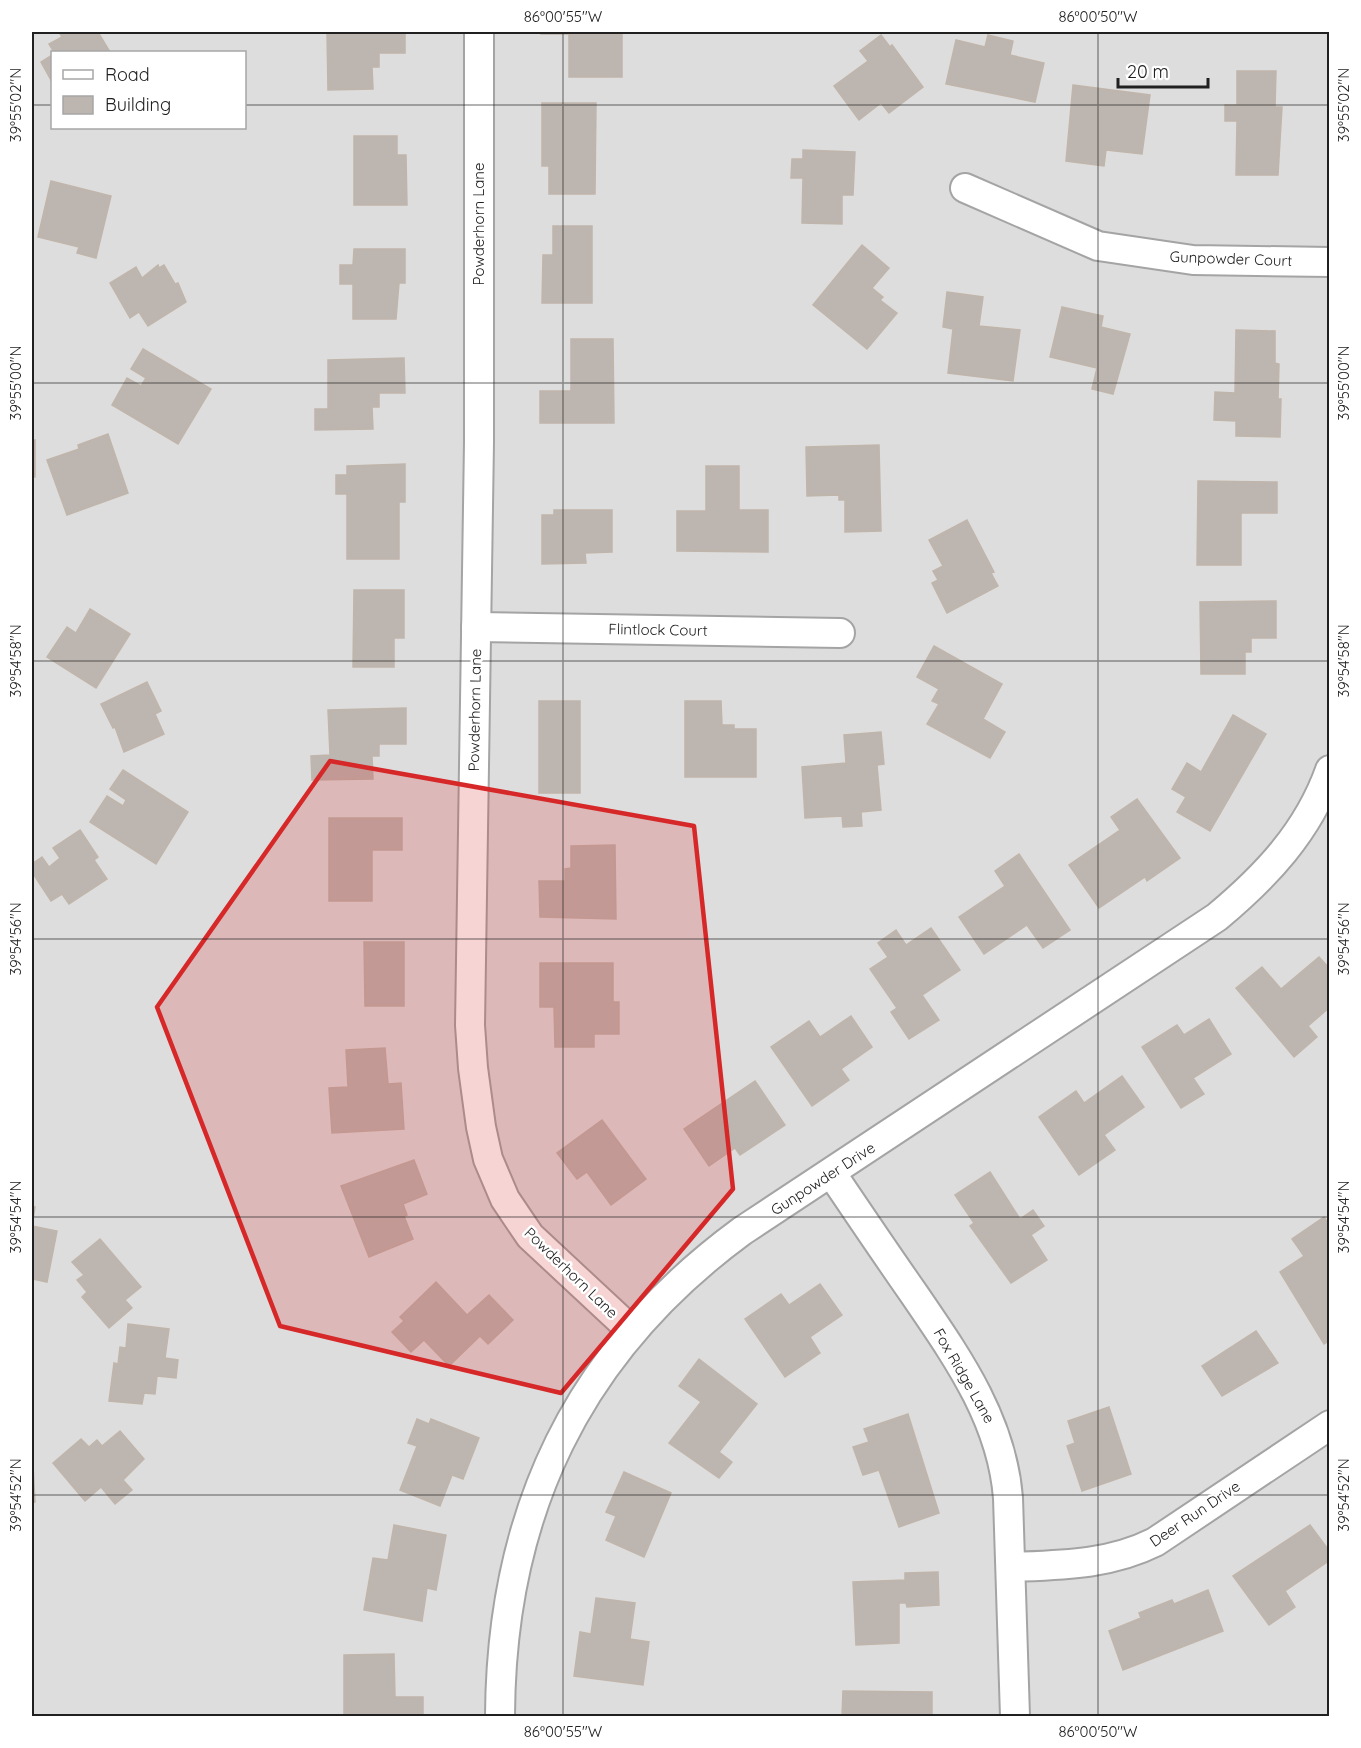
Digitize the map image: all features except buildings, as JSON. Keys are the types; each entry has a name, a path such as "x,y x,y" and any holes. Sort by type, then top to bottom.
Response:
{"street":[{"name":"Powderhorn Lane","path":"479,32 476,627 470,1025 472,1068 486,1148 505,1199 530,1236 632,1331"},
{"name":"Gunpowder Court","path":"965,188 1098,246 1193,260 1329,262"},
{"name":"Flintlock Court","path":"476,627 840,633"},
{"name":"Gunpowder Drive","path":"500,1716 502,1650 510,1593 527,1526 558,1445 587,1392 632,1331 672,1287 706,1258 1217,917 1259,881 1287,850 1313,809 1329,770"},
{"name":"Fox Ridge Lane","path":"832,1174 952,1351 991,1421 1005,1468 1011,1568 1015,1716"},
{"name":"Deer Run Drive","path":"1011,1568 1101,1562 1138,1551 1155,1542 1329,1425"}],"highlighted area":[{"path":"330,761 694,826 733,1189 561,1393 280,1326 157,1007"}],"shaded area":[{"path":"32,32 1329,32 1329,1716 32,1716"}]}
